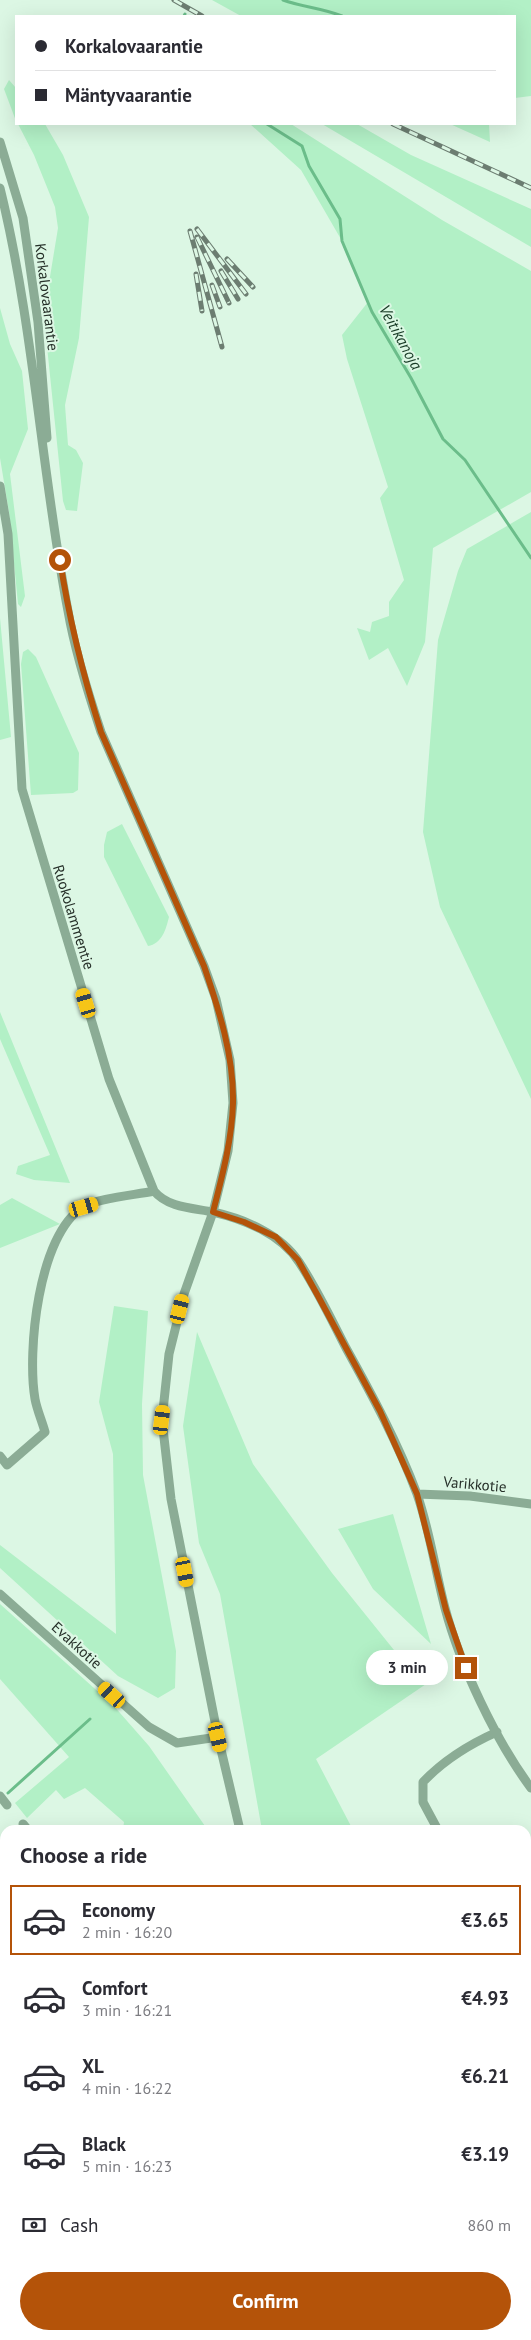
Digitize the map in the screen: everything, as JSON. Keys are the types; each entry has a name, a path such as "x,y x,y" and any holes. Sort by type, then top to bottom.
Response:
{"street":[{"name":"Korkalovaarantie","path":"0,142 22,218 34,297 48,441 45,458"},
{"name":"Korkalovaarantie","path":"0,188 16,264 68,612 88,694 101,732 204,966 216,999 230,1060 233,1104 228,1151 213,1212 184,1294 169,1354 162,1420 171,1499 218,1737 239,1825"},
{"name":"Ruokolammentie","path":"0,486 8,534 22,789 109,1079 154,1191"},
{"path":"0,1456 7,1465 45,1432 35,1400 32,1367 39,1298 49,1254 68,1222 84,1207 154,1191 160,1198 177,1205 213,1212 244,1222 276,1237 298,1260 380,1411 417,1494 446,1610 466,1668 497,1732 531,1788"},
{"name":"Varikkotie","path":"417,1494 470,1496 531,1504"},
{"name":"Evakkotie","path":"0,1594 148,1727 177,1743 218,1737"},
{"path":"435,1825 423,1802 423,1782 434,1770 480,1740 497,1732"},
{"path":"0,1796 6,1805"}],"green space":[{"path":"212,0 531,0 531,96 516,98 516,15 239,15"},
{"path":"9,80 15,87 15,118 4,89"},
{"path":"19,125 46,125 63,155 89,217 79,338 65,405 68,445 76,450 83,463 77,511 66,510 63,501 45,327 47,295 58,228 55,207 34,155"},
{"path":"251,125 293,125 442,220 531,271 531,492 433,548 425,642 407,686 388,648 369,660 357,628 370,632 372,622 389,616 389,602 404,580 380,498 388,487 347,359 342,335 368,302 342,241 301,170"},
{"path":"324,125 359,125 411,155 531,209 531,247"},
{"path":"452,125 489,125 490,142"},
{"path":"0,308 10,344 22,371 28,429 10,474 25,596 21,607 18,604 9,512 0,458"},
{"path":"531,512 531,1099 440,907 423,832 438,640 458,571 467,549"},
{"path":"0,618 11,737 0,740"},
{"path":"28,649 36,657 79,753 78,790 73,793 31,795 21,664 23,652"},
{"path":"122,824 169,917 165,931 153,945 148,946 104,857 107,832"},
{"path":"0,1012 70,1183 34,1180 16,1174 18,1166 50,1155 0,1039"},
{"path":"12,1198 60,1224 0,1248 0,1205"},
{"path":"114,1306 148,1311 142,1404 143,1475 176,1651 175,1688 158,1698 118,1676 0,1568 0,1545 116,1634 113,1454 99,1402"},
{"path":"197,1332 253,1464 332,1573 402,1660 429,1682 316,1759 350,1825 261,1825 220,1594 199,1543 183,1426"},
{"path":"393,1514 431,1644 373,1589 338,1529"},
{"path":"0,1604 113,1705 149,1746 204,1825 124,1825 124,1822 85,1788 64,1799 56,1790 27,1818 15,1803 69,1757 0,1679"}],"waterway":[{"path":"283,0 339,15"},
{"name":"Veitikanoja","path":"269,125 302,146 309,166 340,219 342,241 372,312 411,378 443,439 465,460 531,558"},
{"path":"8,1793 90,1719"}],"railway":[{"path":"174,0 200,15"},
{"path":"395,125 531,188"},
{"path":"197,229 246,294"},
{"path":"190,231 222,347"},
{"path":"197,237 229,303"},
{"path":"227,259 253,287"},
{"path":"221,271 238,299"},
{"path":"196,274 202,311"},
{"path":"212,285 220,307"}],"route":[{"path":"60,560 68,612 88,694 101,732 204,966 216,999 230,1060 233,1104 228,1151 213,1212 244,1222 276,1237 298,1260 318,1296 380,1411 417,1494 446,1610 466,1668"}]}
